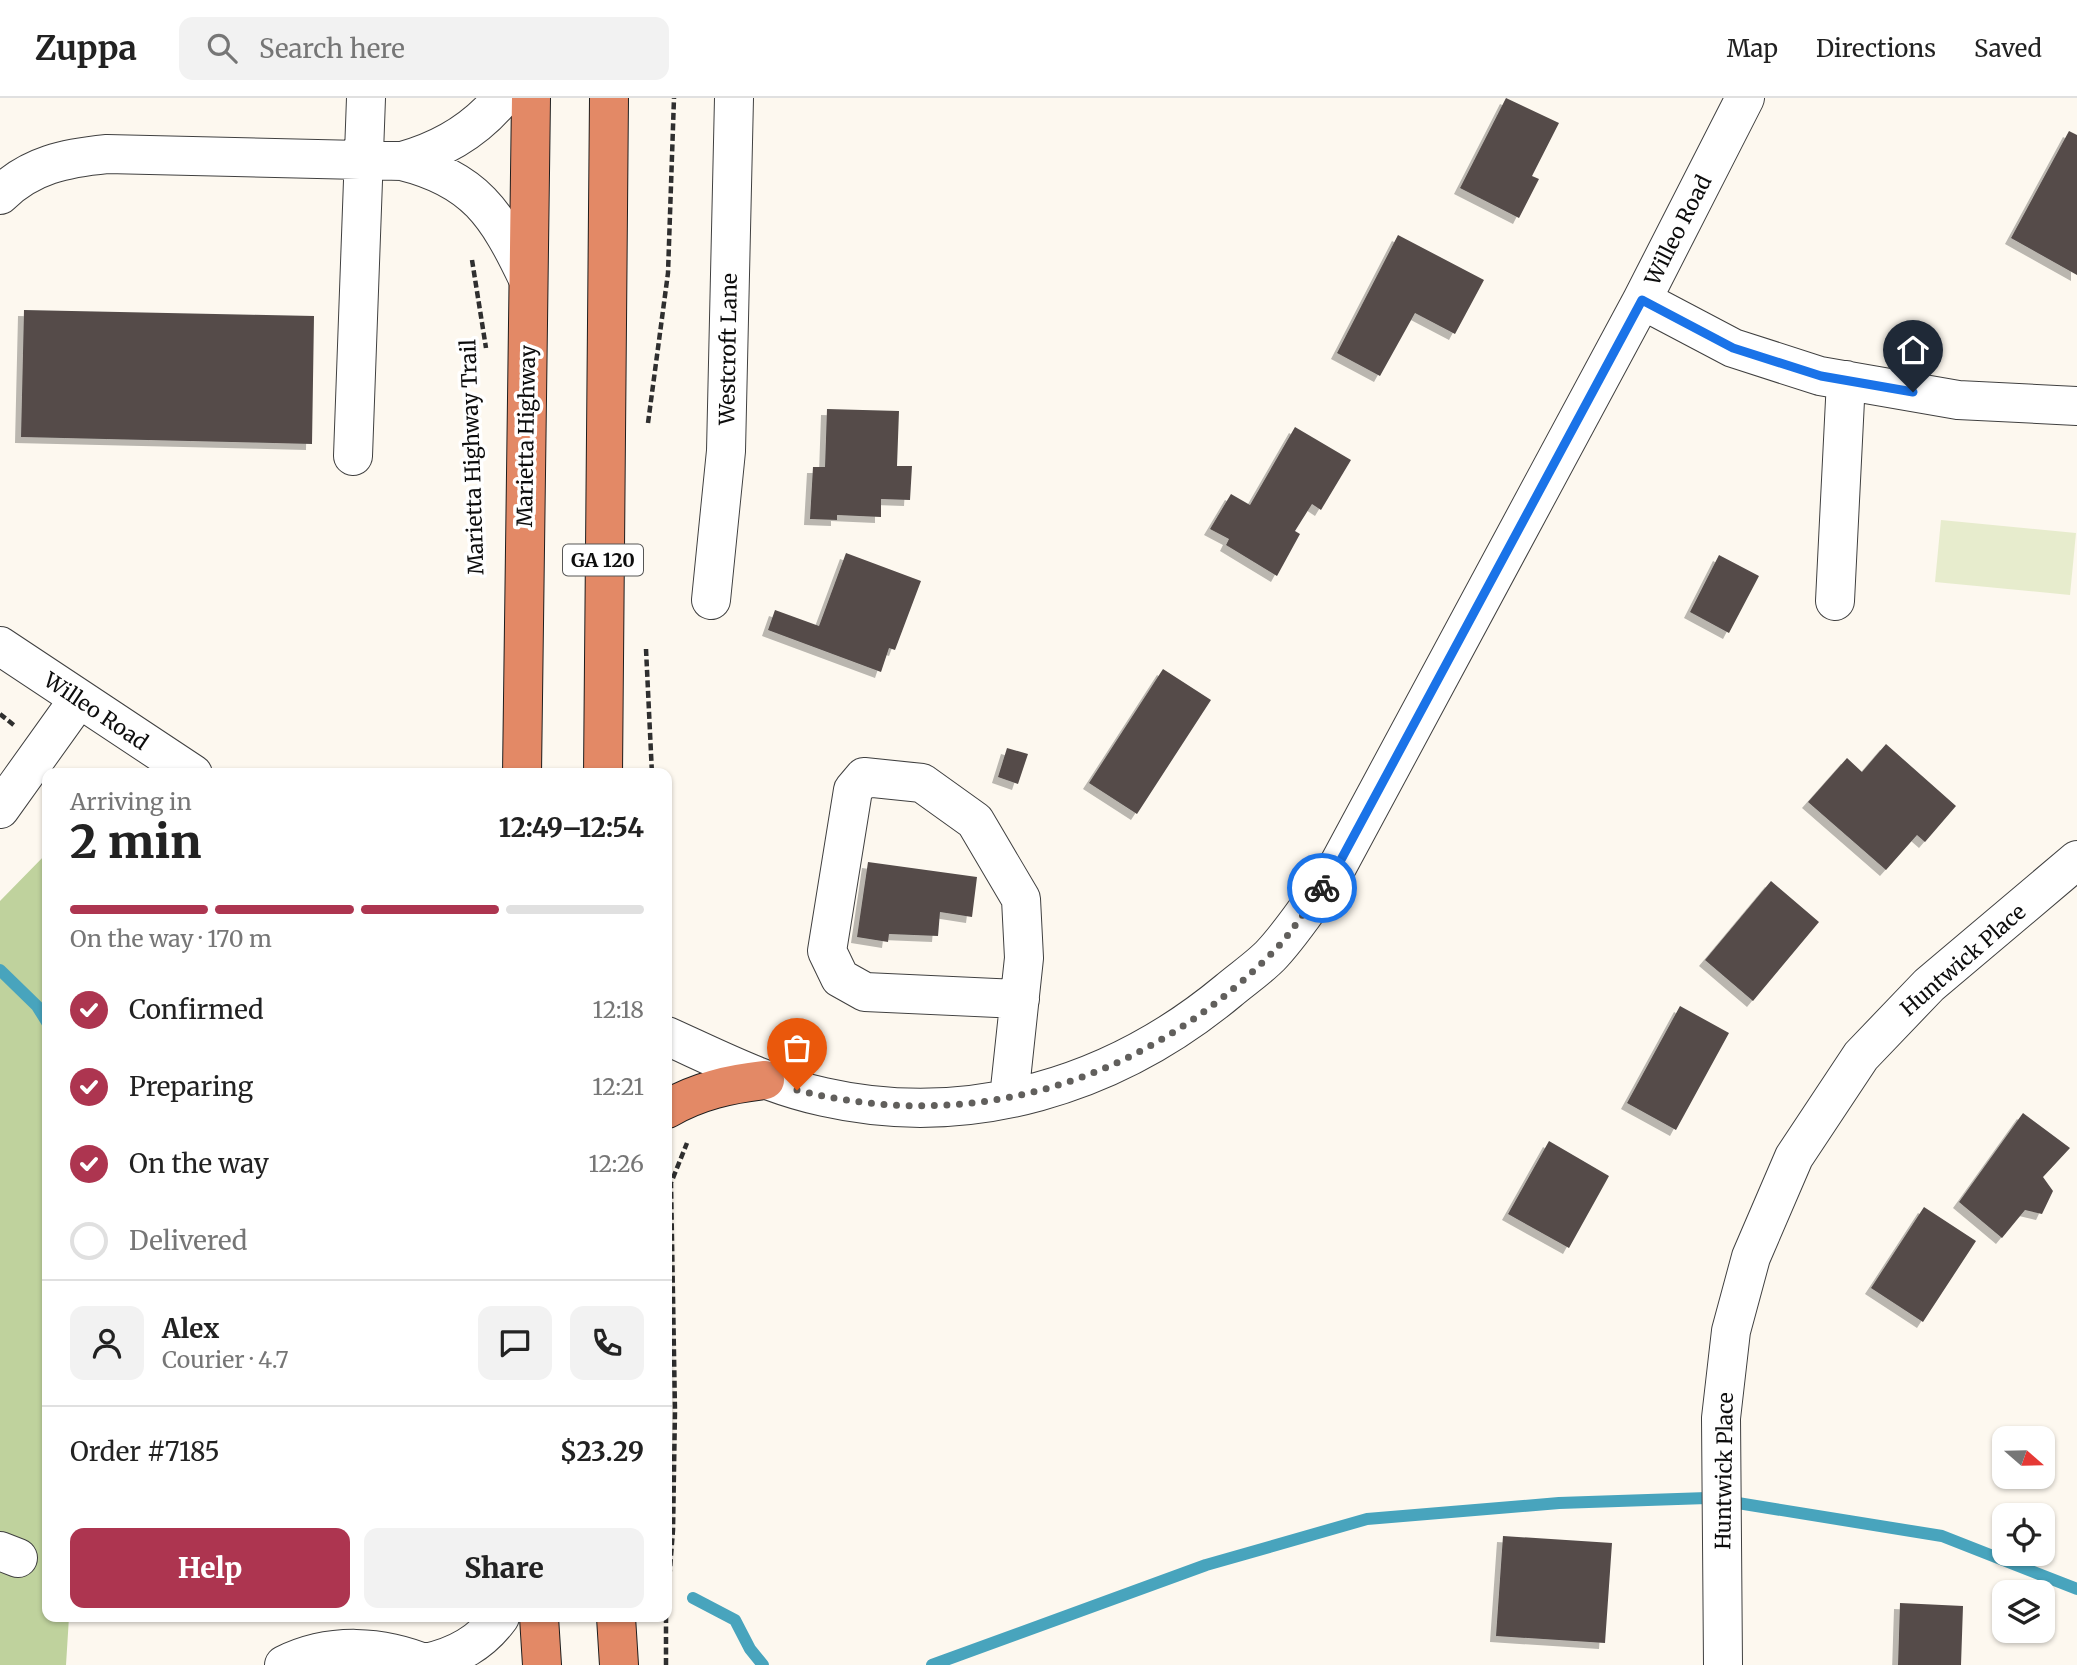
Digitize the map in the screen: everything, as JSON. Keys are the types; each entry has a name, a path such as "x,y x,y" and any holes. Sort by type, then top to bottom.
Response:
{"highway":[{"name":"Marietta Highway","path":"522,768 531,98"},
{"name":"GA 120","path":"603,768 609,98"},
{"path":"679,1120 688,1096 765,1080"},
{"path":"539,1622 542,1665"},
{"path":"617,1622 619,1665"}],"street":[{"path":"353,456 384,160 366,98"},
{"path":"384,160 450,142 478,122 502,98"},
{"name":"Westcroft Lane","path":"711,600 726,451 734,98"},
{"name":"Willeo Road","path":"672,1037 765,1080 825,1098 907,1107 976,1105 1052,1089 1122,1062 1188,1024 1271,955 1336,869 1642,300 1745,98"},
{"path":"0,195 35,169 71,157 107,154 384,160 440,172 474,193 503,228 528,279"},
{"path":"1642,300 1733,348 1821,376 1958,400 2077,406"},
{"path":"1835,601 1846,380"},
{"name":"Willeo Road","path":"0,646 184,768"},
{"path":"0,810 78,700"},
{"path":"1009,1098 1020,999 1024,958 1021,900 975,821 922,783 864,776 853,790 827,951 840,978 865,992 1020,999"},
{"name":"Huntwick Place","path":"1723,1665 1721,1418 1731,1331 1751,1257 1794,1157 1861,1056 1912,1003 2077,860"},
{"path":"284,1665 307,1654 354,1647 428,1664 460,1653 495,1622"}],"path":[{"path":"646,433 668,273 674,98"},
{"name":"Marietta Highway Trail","path":"471,254 488,361"},
{"path":"646,645 652,768"},
{"path":"672,1175 679,1120"},
{"path":"672,1240 675,1411 672,1543"},
{"path":"666,1622 666,1665"}],"green space":[{"path":"1941,520 2076,533 2070,595 1935,582"},
{"path":"42,858 42,1622 69,1622 66,1665 0,1665 0,901"}],"building":[{"path":"1506,98 1559,123 1532,176 1539,179 1519,218 1460,188"},
{"path":"2069,131 2077,135 2077,275 2011,238"},
{"path":"1398,235 1484,280 1455,334 1415,313 1380,376 1337,353"},
{"path":"24,310 314,316 312,444 21,437"},
{"path":"827,409 899,411 897,466 912,466 910,500 881,499 881,517 837,515 837,520 810,519 813,467 825,467"},
{"path":"1295,427 1351,460 1321,510 1312,504 1295,531 1300,534 1277,576 1226,545 1229,539 1210,529 1231,494 1250,505"},
{"path":"846,553 921,581 895,650 889,648 881,672 768,630 775,610 819,626"},
{"path":"1719,555 1759,576 1729,633 1690,612"},
{"path":"1163,669 1211,700 1137,814 1089,783"},
{"path":"1886,744 1956,806 1925,842 1917,835 1886,870 1808,802 1847,758 1862,772"},
{"path":"1007,748 1028,754 1018,784 998,777"},
{"path":"868,862 977,877 972,917 940,912 938,936 889,934 888,942 857,937"},
{"path":"1771,881 1819,922 1753,1001 1705,960"},
{"path":"1680,1006 1729,1033 1676,1130 1627,1103"},
{"path":"2023,1113 2070,1148 2043,1177 2053,1191 2042,1214 2025,1210 2002,1238 1959,1202"},
{"path":"1549,1141 1609,1176 1569,1248 1508,1214"},
{"path":"1924,1207 1976,1241 1923,1322 1871,1288"},
{"path":"1503,1536 1612,1543 1605,1643 1496,1636"},
{"path":"1900,1603 1963,1606 1961,1665 1898,1665"}],"waterway":[{"path":"0,970 42,1014"},
{"path":"932,1665 1206,1565 1367,1519 1559,1503 1707,1498 1942,1536 2077,1589"},
{"path":"693,1598 735,1620 750,1649 763,1665"}],"way so far":[{"path":"797,1090 852,1102 941,1108 976,1105 1052,1089 1099,1071 1122,1062 1188,1024 1271,955 1322,888"}],"route":[{"path":"1322,888 1336,869 1642,300 1733,348 1821,376 1913,392"}]}
